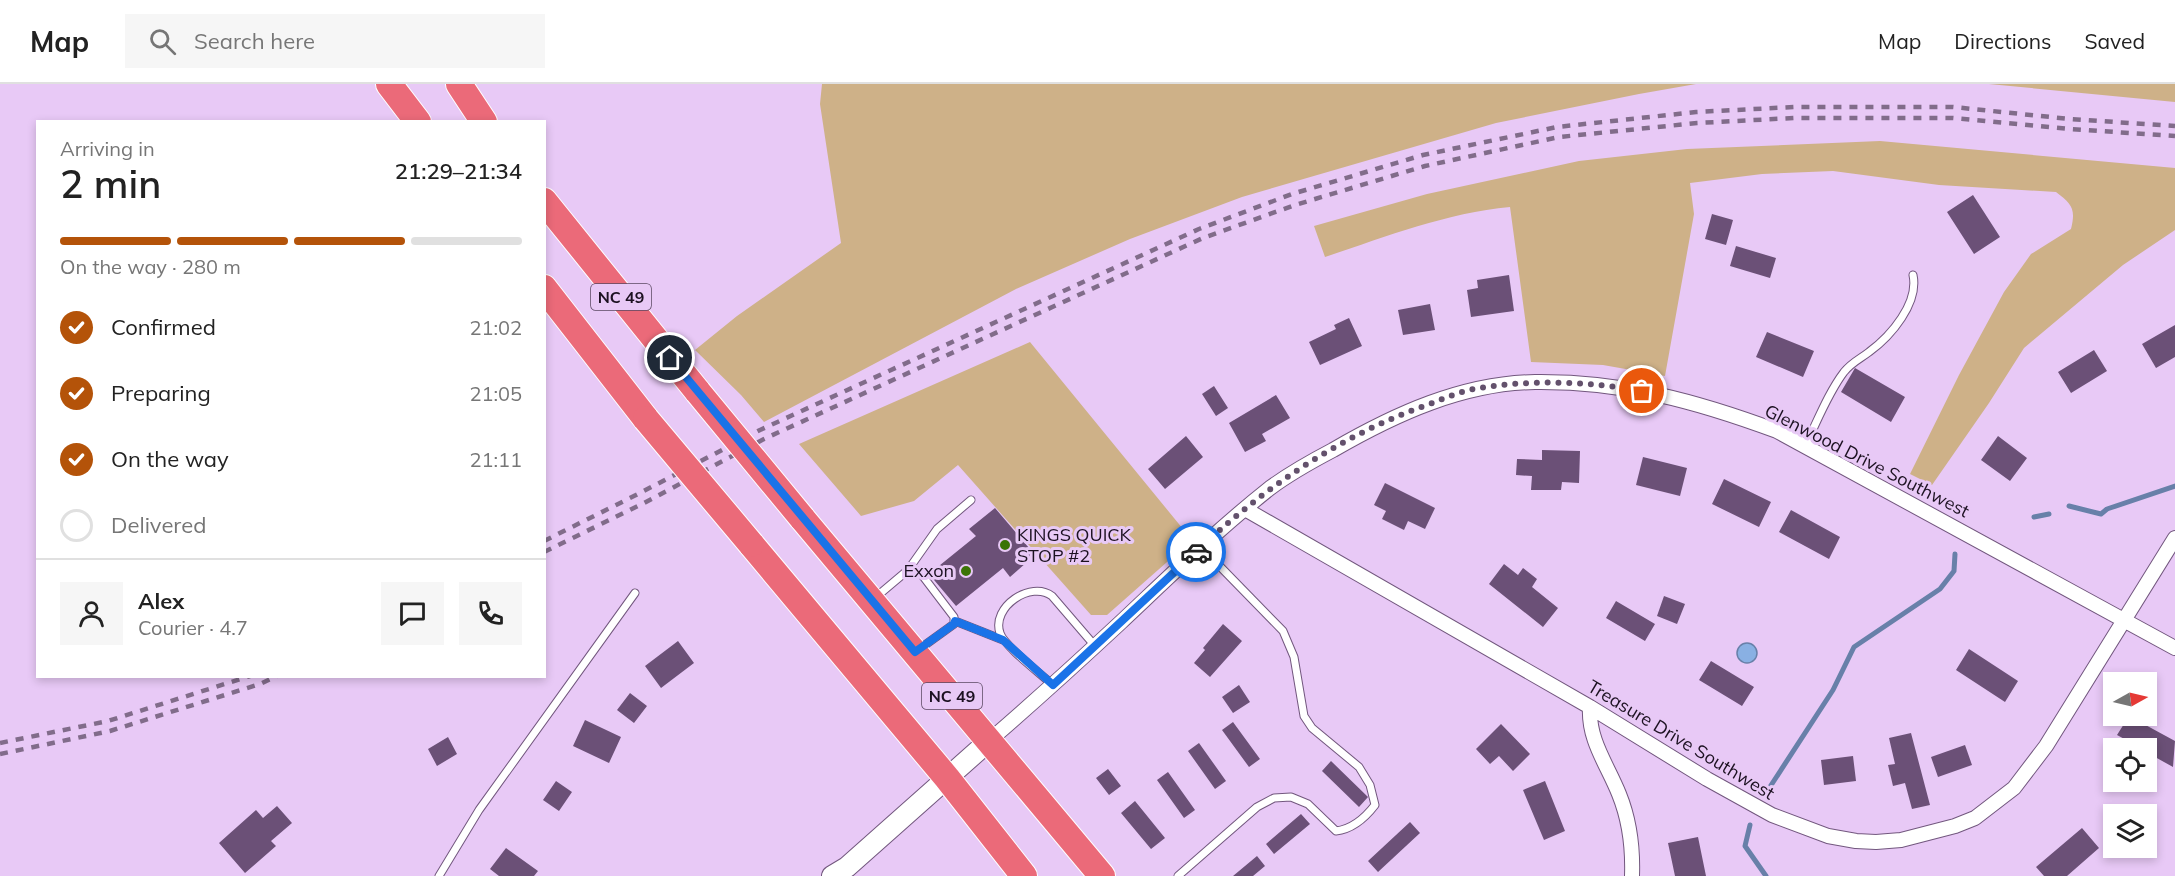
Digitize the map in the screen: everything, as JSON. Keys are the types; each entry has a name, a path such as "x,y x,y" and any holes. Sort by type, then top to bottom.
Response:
{"highway":[{"path":"389,84 416,120"},
{"path":"459,84 483,120"},
{"name":"NC 49","path":"546,203 802,518 1102,876"},
{"name":"NC 49","path":"546,291 646,419 947,778 1024,876"}],"street":[{"name":"Glenwood Drive Southwest","path":"990,740 1053,685 1201,547 1273,486 1367,430 1406,412 1469,390 1534,382 1622,387 1715,408 1777,430 2175,648"},
{"name":"Treasure Drive Southwest","path":"1245,509 1590,707 1707,779 1772,815 1828,836 1856,841 1901,840 1954,826 1975,818 2014,788 2046,746 2126,620 2175,537"},
{"path":"1590,707 1591,732 1619,793 1630,825 1632,876"},
{"path":"832,876 847,867 990,740"}],"lane":[{"path":"1805,446 1842,374 1854,360 1868,353 1881,342 1901,318 1911,300 1915,284 1913,275"},
{"path":"872,601 903,576 936,529 971,500"},
{"path":"1178,876 1257,807 1274,798 1292,797 1308,804 1336,831 1345,830 1357,823 1375,805 1370,785 1359,767 1312,728 1304,716 1294,657 1290,644 1278,624 1201,547"},
{"path":"908,570 918,571 922,575 955,621 1003,640 1053,685"},
{"path":"1003,640 998,625 1000,615 1005,608 1023,595 1039,591 1052,596 1095,646"},
{"path":"439,876 479,810 635,593"},
{"path":"915,652 955,621"}],"shaded area":[{"path":"822,84 1696,84 1496,123 1242,197 1130,239 1016,289 764,422 741,395 695,350 737,316 841,243 820,104"},
{"path":"1989,84 2175,84 2175,102"},
{"path":"1880,141 2175,168 2175,230 2123,265 2024,348 1932,485 1910,474 1959,375 2004,292 2031,254 2071,229 2073,212 2066,200 2056,192 1939,185 1833,171 1762,174 1690,183 1694,214 1665,376 1603,365 1531,362 1510,207 1439,220 1325,257 1314,226 1427,194 1579,161 1687,149"},
{"path":"1030,342 1192,540 1107,615 1091,615 958,465 914,501 861,516 799,444"}],"water":[{"path":"1747,643 1754,646 1757,653 1754,660 1747,663 1740,660 1737,653 1740,646"}],"building":[{"path":"1973,195 2000,237 1974,254 1947,212"},
{"path":"1712,214 1733,220 1726,245 1705,239"},
{"path":"1736,246 1776,258 1770,278 1730,266"},
{"path":"1509,275 1514,311 1471,317 1467,290 1478,288 1477,280"},
{"path":"1430,304 1435,330 1403,335 1398,310"},
{"path":"1349,318 1362,346 1320,365 1309,342 1336,329 1334,325"},
{"path":"2175,325 2175,357 2156,368 2142,344"},
{"path":"1767,332 1814,351 1803,377 1756,357"},
{"path":"2094,350 2107,371 2071,393 2058,372"},
{"path":"1855,368 1905,397 1891,422 1841,392"},
{"path":"1214,386 1228,408 1216,416 1202,394"},
{"path":"1276,395 1290,418 1262,434 1266,441 1245,452 1229,423"},
{"path":"1186,436 1203,457 1165,489 1148,469"},
{"path":"1998,436 2027,458 2010,481 1981,460"},
{"path":"1542,450 1580,451 1579,483 1562,482 1561,490 1531,490 1532,476 1516,475 1517,459 1542,460"},
{"path":"1643,457 1687,468 1680,496 1636,485"},
{"path":"1724,479 1771,502 1759,527 1712,504"},
{"path":"1385,483 1435,508 1425,529 1408,521 1404,530 1382,519 1386,511 1374,505"},
{"path":"995,508 1035,555 1010,577 1003,568 956,606 929,574 976,536 969,529"},
{"path":"1791,510 1840,537 1829,559 1779,532"},
{"path":"1504,564 1518,575 1523,568 1537,579 1532,587 1558,608 1543,627 1489,584"},
{"path":"1664,596 1685,604 1677,624 1657,616"},
{"path":"1616,601 1655,624 1645,641 1606,618"},
{"path":"1223,624 1242,641 1210,677 1194,663"},
{"path":"678,641 694,663 661,688 645,666"},
{"path":"1969,649 2018,681 2005,702 1956,670"},
{"path":"1711,661 1754,687 1742,706 1699,680"},
{"path":"1239,685 1250,702 1233,713 1222,697"},
{"path":"630,693 647,706 634,723 617,710"},
{"path":"585,720 621,737 609,763 573,746"},
{"path":"1233,722 1260,759 1249,767 1222,730"},
{"path":"1501,724 1530,754 1513,771 1499,756 1490,764 1476,749"},
{"path":"2123,726 2147,726 2175,741 2173,767 2157,758 2157,738 2123,738 2117,735"},
{"path":"1911,733 1930,805 1912,809 1905,783 1893,786 1888,765 1895,764 1889,738"},
{"path":"448,737 457,754 437,766 428,749"},
{"path":"1199,743 1226,781 1215,789 1188,751"},
{"path":"1965,745 1972,765 1938,777 1931,757"},
{"path":"1853,756 1856,781 1824,785 1821,760"},
{"path":"1331,761 1368,797 1359,807 1322,771"},
{"path":"1108,769 1121,786 1109,795 1096,778"},
{"path":"1168,772 1195,810 1184,818 1157,780"},
{"path":"556,781 572,792 559,811 543,800"},
{"path":"1545,781 1565,831 1544,840 1523,790"},
{"path":"1135,801 1165,838 1151,849 1121,813"},
{"path":"277,806 292,823 271,841 276,846 245,873 219,843 256,810 263,818"},
{"path":"1301,814 1310,824 1274,854 1266,844"},
{"path":"1410,822 1420,833 1378,872 1368,861"},
{"path":"2082,828 2099,848 2067,876 2044,876 2036,867"},
{"path":"1698,837 1706,876 1675,876 1668,843"},
{"path":"506,848 538,871 534,876 499,876 490,869"},
{"path":"1257,856 1265,866 1253,876 1233,876"}],"waterway":[{"path":"2069,506 2101,514 2107,509 2175,486"},
{"path":"2034,517 2049,514"},
{"path":"1766,793 1833,690 1854,647 1940,589 1954,571 1955,554"},
{"path":"1750,825 1745,846 1766,876"}],"railway":[{"path":"546,540 760,430 1199,229 1292,194 1423,155 1557,127 1696,112 1794,107 1953,107 2070,119 2175,126"},
{"path":"546,551 644,503 764,439 1203,238 1295,205 1425,166 1559,137 1697,123 1794,118 1953,118 2175,136"},
{"path":"0,743 108,721 244,678"},
{"path":"0,754 110,731 273,678"}],"way so far":[{"path":"1196,552 1273,486 1352,438 1406,412 1469,390 1534,382 1622,387 1642,391"}],"place":[{"name":"KINGS QUICK STOP #2","path":"1005,545"},
{"name":"Exxon","path":"966,571"}],"route":[{"path":"670,358 915,652 955,621 1003,640 1053,685 1196,552"}]}
